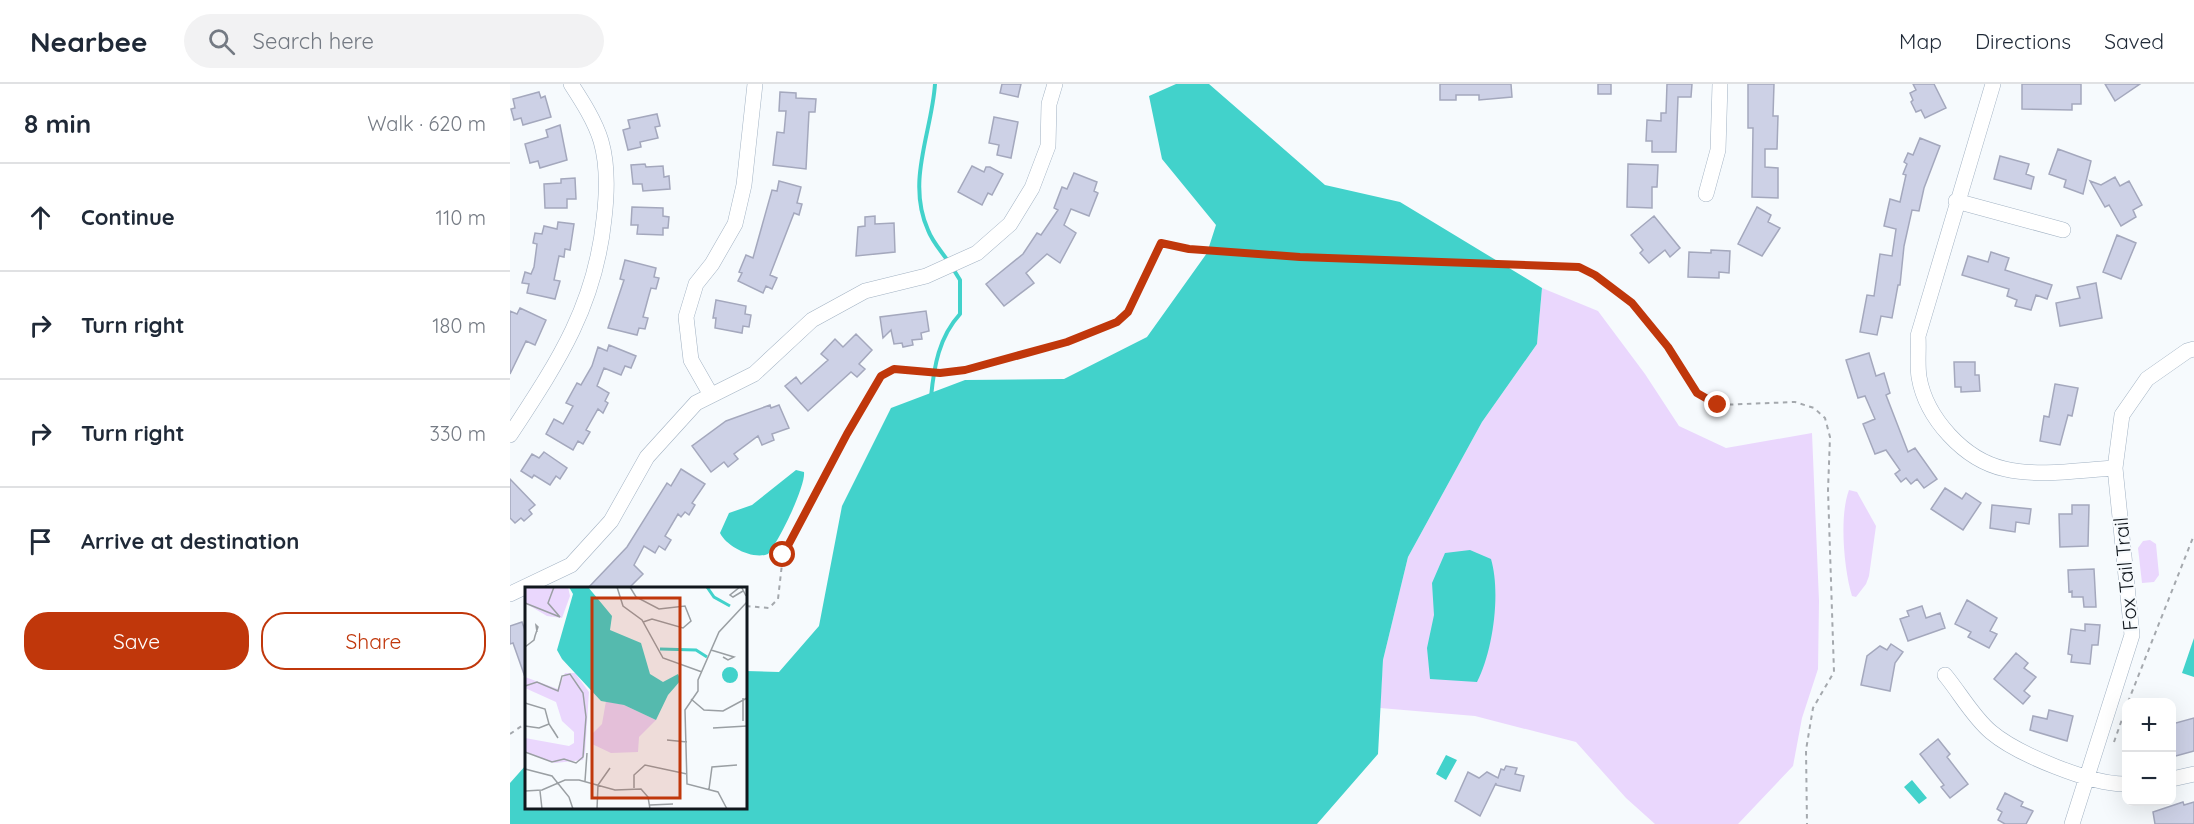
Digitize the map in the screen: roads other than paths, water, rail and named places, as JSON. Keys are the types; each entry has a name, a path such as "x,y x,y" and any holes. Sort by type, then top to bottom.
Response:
{"street":[{"path":"510,435 557,364 577,326 600,258 607,182 601,141 584,104 571,84"},
{"path":"711,395 691,360 686,317 696,284 712,264 735,224 744,185 755,84"},
{"path":"510,594 571,565 611,521 647,457 696,403 754,374 812,320 865,291 926,276 977,253 1010,224 1032,188 1048,146 1049,104 1055,84"},
{"path":"1706,194 1718,150 1720,84"},
{"path":"1993,84 1956,201 1918,336 1919,378 1933,417 1964,449 2004,469 2043,472 2115,468"},
{"path":"1956,201 2063,230"},
{"name":"Fox Tail Trail","path":"2072,824 2132,635 2115,468 2122,415 2147,379 2187,351 2194,349"},
{"path":"1945,675 1989,730 2010,746 2087,778 2122,783"},
{"path":"2176,778 2194,774"}],"water":[{"path":"1176,84 1209,84 1325,185 1400,202 1542,288 1537,344 1482,422 1408,557 1383,660 1378,754 1317,824 510,824 510,783 525,766 525,809 747,809 747,671 779,672 819,626 842,506 891,408 965,380 1064,379 1147,337 1207,253 1216,225 1162,159 1149,96"},
{"path":"796,470 804,472 801,489 784,527 768,554 748,554 723,538 720,533 729,513 752,505"},
{"path":"1470,550 1491,559 1494,573 1494,622 1483,669 1477,682 1430,679 1427,648 1434,615 1432,583 1445,553"},
{"path":"2194,638 2194,677 2182,673"},
{"path":"1446,755 1457,760 1446,780 1436,774"},
{"path":"1912,780 1927,798 1919,804 1904,787"}],"waterway":[{"path":"935,84 922,157 919,193 922,212 930,234 948,261"},
{"path":"931,397 942,342 960,314 960,280 952,267"}]}
